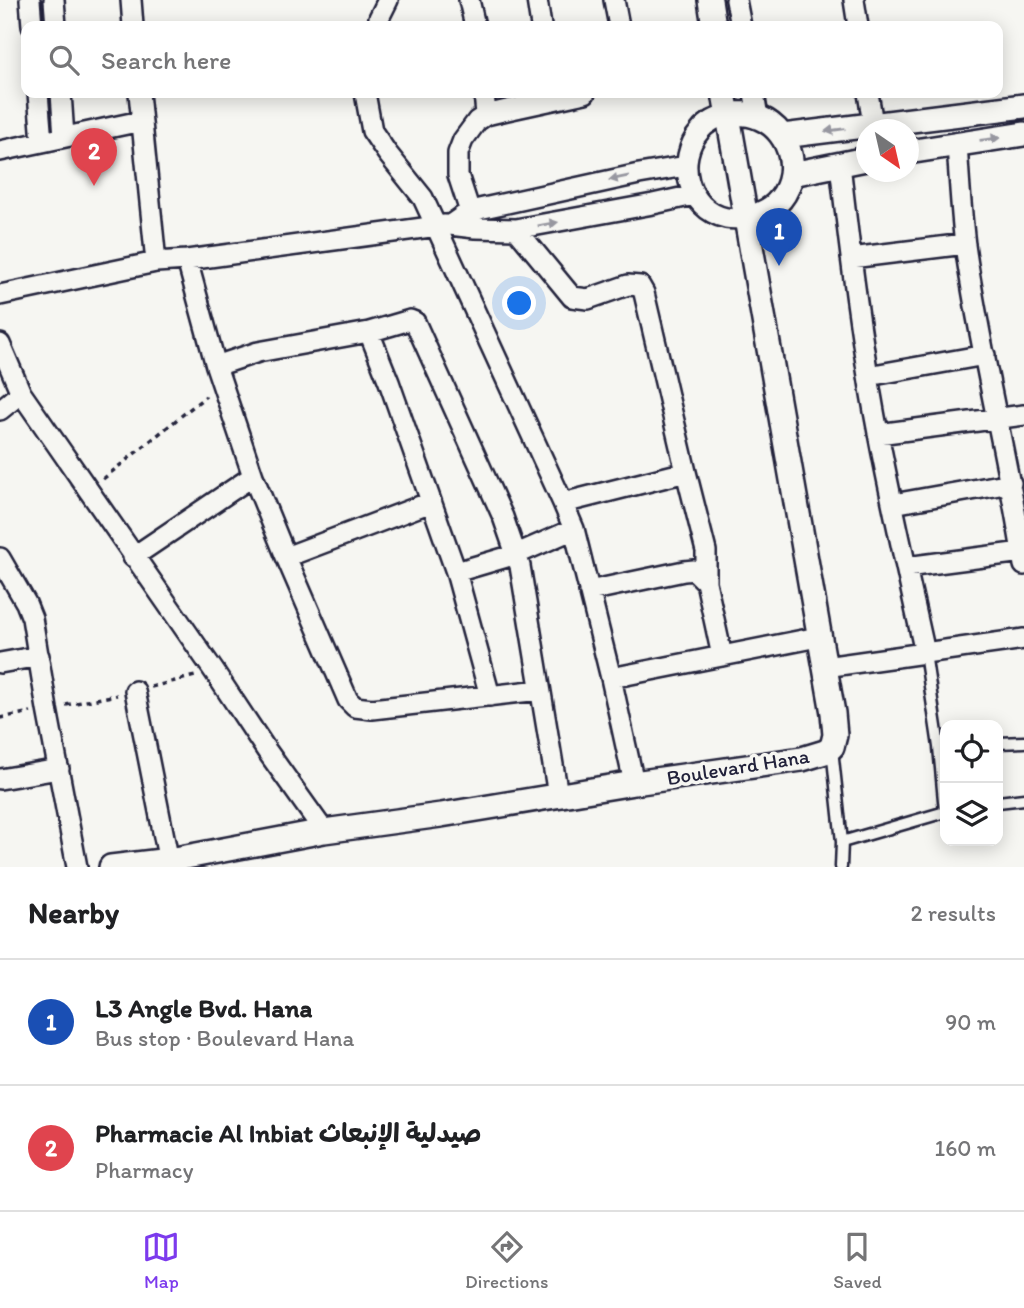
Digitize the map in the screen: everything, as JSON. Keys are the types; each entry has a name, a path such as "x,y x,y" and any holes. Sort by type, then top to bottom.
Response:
{"street":[{"path":"30,0 32,21"},
{"path":"54,0 56,21"},
{"path":"131,0 133,21"},
{"path":"379,21 388,0"},
{"path":"469,0 474,21"},
{"path":"537,0 540,21"},
{"path":"614,0 618,21"},
{"path":"710,0 713,21"},
{"path":"736,0 740,21"},
{"path":"854,0 857,21"},
{"path":"38,98 42,142"},
{"path":"61,98 64,137"},
{"path":"139,98 156,262"},
{"path":"366,98 372,131 442,225 564,503 574,529 634,783"},
{"path":"484,98 486,115"},
{"path":"472,219 458,175 457,153 463,140 477,121 486,115 546,98"},
{"path":"755,98 758,117"},
{"path":"870,98 872,119"},
{"path":"726,104 758,117 772,124 789,148 792,174 787,190 777,203 764,213 747,219 717,215 708,210 694,195 688,183 686,166 692,141 726,104"},
{"name":"Boulevard Hana","path":"111,867 170,863 324,831 802,759 832,747 835,734 825,667 726,104"},
{"path":"915,119 1024,106"},
{"path":"0,151 141,121"},
{"path":"783,136 856,126"},
{"path":"919,150 1024,134"},
{"path":"906,567 1023,559 1011,482 965,244 957,143"},
{"path":"792,174 856,161"},
{"path":"840,164 851,258 878,434 925,653"},
{"path":"0,295 156,262 442,225 639,174 686,166"},
{"path":"472,219 516,229 694,195"},
{"path":"516,229 572,297 588,299 628,285 640,285 644,293 706,551 706,582 722,656"},
{"path":"851,258 965,244"},
{"path":"187,260 218,375 253,476 345,696 355,707 372,709 540,690"},
{"path":"218,375 258,352 369,332 410,320 415,322 517,554 558,795"},
{"path":"369,332 456,572 491,696"},
{"path":"0,344 21,393 324,831"},
{"path":"868,376 985,355"},
{"path":"0,410 21,393"},
{"path":"878,434 1024,415"},
{"path":"564,503 686,471"},
{"path":"134,557 253,476"},
{"path":"893,504 1011,482"},
{"path":"285,557 431,502"},
{"path":"456,572 517,554 574,529"},
{"path":"0,559 32,618 76,867"},
{"path":"589,592 684,570 694,570 706,582"},
{"path":"611,678 818,636"},
{"path":"825,667 1024,639"},
{"path":"0,663 39,656"},
{"path":"135,691 170,863"},
{"path":"0,779 59,769"}],"lane":[{"path":"925,653 940,736"},
{"path":"1003,743 1024,742"},
{"path":"832,747 842,842 841,867"},
{"path":"1003,801 1024,799"},
{"path":"842,842 940,813"}],"path":[{"path":"89,490 218,375"},
{"path":"0,718 47,709"}],"place":[{"name":"Pharmacie Al Inbiat صيدلية الإنبعاث","path":"94,186"},
{"name":"L3 Angle Bvd. Hana","path":"779,266"}]}
